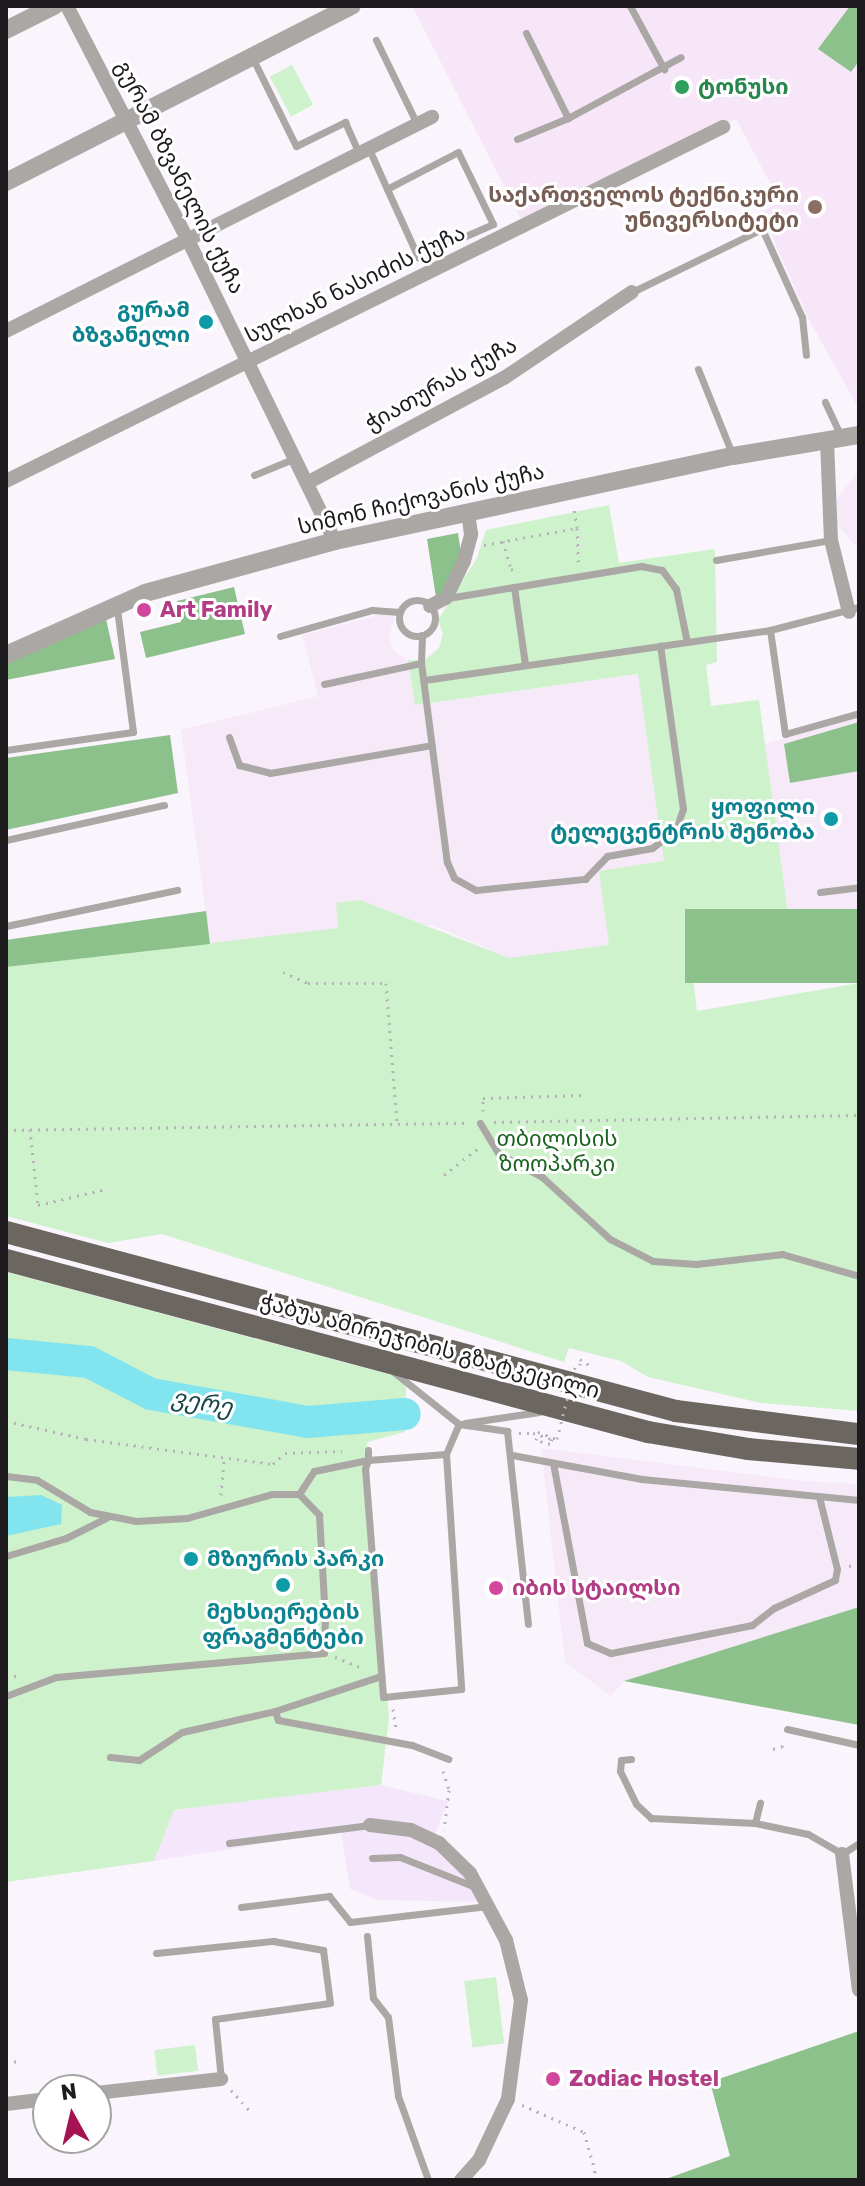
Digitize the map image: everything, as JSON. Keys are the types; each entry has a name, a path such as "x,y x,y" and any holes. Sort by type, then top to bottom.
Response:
{"main road":[{"name":"ჭაბუა ამირეჯიბის გზატკეცილი","path":"6,1232 676,1411 859,1434"},
{"name":"ჭაბუა ამირეჯიბის გზატკეცილი","path":"6,1260 555,1409 748,1449 859,1459"}],"street":[{"path":"6,30 54,6"},
{"name":"გურამ ბზვანელის ქუჩა","path":"67,6 188,240 335,541"},
{"path":"6,182 352,6"},
{"path":"6,331 432,117"},
{"name":"სულხან ნასიძის ქუჩა","path":"6,481 723,127"},
{"name":"ჭიათურას ქუჩა","path":"307,483 504,378 632,292"},
{"path":"843,438 831,540 854,609"},
{"name":"სიმონ ჩიქოვანის ქუჩა","path":"6,655 145,593 335,541 733,456 843,438"},
{"path":"430,606 446,598 469,548 468,513"},
{"path":"370,1825 411,1830 439,1843 480,1890 506,1940 521,2000 508,2099 479,2160 461,2180"},
{"path":"842,1854 859,1990"},
{"path":"112,2091 221,2079"},
{"path":"6,2104 32,2101"}],"lane":[{"path":"630,6 664,69"},
{"path":"526,33 568,118"},
{"path":"376,40 417,125"},
{"path":"252,57 296,146 345,122 387,189 418,257 493,224 458,152 387,189"},
{"path":"517,139 568,118 664,69 681,57"},
{"path":"632,292 762,229 802,317 806,355"},
{"path":"698,369 733,456"},
{"path":"825,402 843,438"},
{"path":"254,475 295,458"},
{"path":"716,560 831,540"},
{"path":"446,598 641,566 662,570 676,589 687,642"},
{"path":"514,587 525,664"},
{"path":"280,636 372,610 400,612 413,600 430,606 434,622 422,635 421,663 447,862 454,878 476,890 585,879 607,856 652,848 676,830 683,809 660,646"},
{"path":"6,750 133,732 117,606"},
{"path":"424,680 770,630 854,609"},
{"path":"400,612 406,632 422,635"},
{"path":"770,630 785,734 859,713"},
{"path":"324,684 421,663"},
{"path":"229,737 239,765 270,773 432,745"},
{"path":"6,840 164,805"},
{"path":"820,892 859,887"},
{"path":"6,926 177,890"},
{"path":"480,1123 498,1153 542,1177 610,1239 653,1261 696,1264 782,1254 859,1276"},
{"path":"387,1364 408,1388 459,1424 507,1431 528,1624"},
{"path":"459,1424 555,1409"},
{"path":"368,1450 383,1697 461,1689 446,1454 459,1424"},
{"path":"299,1494 314,1471 368,1460 446,1454"},
{"path":"512,1455 642,1479 859,1500"},
{"path":"553,1463 587,1643 611,1653 752,1625 774,1608 835,1580 837,1569 819,1497"},
{"path":"6,1476 37,1480 108,1517 154,1520 219,1510 272,1494 299,1494 319,1515 324,1653 56,1677 6,1696"},
{"path":"6,1556 66,1538 108,1517"},
{"path":"110,1757 139,1760 182,1732 275,1711 381,1676"},
{"path":"275,1711 278,1720 412,1745 448,1759"},
{"path":"787,1729 859,1745"},
{"path":"631,1759 621,1760 620,1771 636,1804 651,1818 755,1823 808,1834 842,1854 859,1843"},
{"path":"755,1823 760,1803"},
{"path":"229,1843 370,1825"},
{"path":"372,1858 400,1857 480,1890"},
{"path":"241,1907 329,1896 350,1922 490,1906"},
{"path":"367,1936 373,1998 388,2017 398,2096 428,2180"},
{"path":"156,1953 273,1941 323,1950 330,2003 215,2019 221,2079"}],"path":[{"path":"572,567 582,559 573,506"},
{"path":"469,548 577,528"},
{"path":"503,541 511,569 524,575"},
{"path":"283,972 308,983 386,983 397,1123"},
{"path":"584,1095 483,1098 483,1122 859,1115"},
{"path":"6,1130 480,1123"},
{"path":"30,1129 38,1205 106,1189"},
{"path":"444,1175 490,1140"},
{"path":"533,1433 543,1436 552,1439 550,1444 536,1440 538,1432 557,1439 576,1363"},
{"path":"6,1421 273,1464 285,1453 368,1450"},
{"path":"219,1510 224,1458"},
{"path":"324,1653 381,1676"},
{"path":"412,1745 394,1726 393,1708 422,1704 422,1694"},
{"path":"773,1749 782,1747"},
{"path":"429,1752 445,1773 449,1790 449,1816 439,1843"},
{"path":"6,2060 19,2062"},
{"path":"221,2079 251,2112"},
{"path":"508,2099 584,2132 595,2171 591,2180"}],"shaded area":[{"name":"საქართველოს ტექნიკური უნივერსიტეტი","path":"412,6 859,6 859,409 808,318 761,212 780,202 736,119 522,221"},
{"path":"859,470 859,549 835,523 834,503"},
{"path":"397,610 389,637 395,652 408,660 416,705 705,665 711,706 759,700 765,744 859,717 859,909 610,945 598,955 509,958 433,925 339,928 210,944 181,730 318,696 302,635"},
{"path":"541,1448 803,1481 859,1484 859,1607 624,1681 611,1696 565,1662"},
{"path":"381,1785 448,1801 431,1845 458,1866 482,1902 378,1900 350,1889 341,1831 154,1861 174,1810"}],"green space":[{"path":"850,6 859,6 859,61 851,72 818,49"},
{"path":"292,65 313,105 291,116 270,77"},
{"name":"თბილისის ზოოპარკი","path":"609,505 619,563 715,549 717,662 706,665 711,706 759,700 789,921 688,935 697,1011 859,983 859,1411 761,1403 648,1377 621,1361 569,1348 564,1362 162,1234 108,1243 6,1216 6,967 338,928 336,903 360,900 509,958 609,945 599,871 664,861 638,674 415,705 408,660 425,660 439,648 443,634 438,620 477,558 486,530"},
{"path":"458,533 461,554 437,604 427,539"},
{"path":"234,587 245,634 146,658 140,632 181,622 177,601"},
{"path":"106,619 115,659 6,680 6,662"},
{"path":"859,722 859,771 790,783 784,744"},
{"path":"170,735 178,793 6,830 6,758"},
{"path":"685,909 859,909 859,983 685,983"},
{"path":"206,911 210,944 6,967 6,940"},
{"name":"მზიურის პარკი","path":"6,1272 406,1379 405,1432 367,1442 389,1718 381,1785 174,1810 154,1861 6,1882"},
{"path":"859,1607 859,1725 624,1681"},
{"path":"496,1977 504,2044 472,2047 464,1981"},
{"path":"859,2031 858,2179 663,2180 730,2156 710,2082"},
{"path":"195,2045 198,2071 157,2076 154,2050"}],"water":[{"path":"41,1495 62,1505 61,1524 6,1536 6,1497"}],"waterway":[{"name":"ვერე","path":"6,1354 89,1362 151,1394 308,1422 405,1414"}],"place":[{"name":"ტონუსი","path":"682,87"},
{"name":"საქართველოს ტექნიკური უნივერსიტეტი","path":"815,207"},
{"name":"გურამ ბზვანელი","path":"206,322"},
{"name":"Art Family","path":"144,610"},
{"name":"ყოფილი ტელეცენტრის შენობა","path":"831,819"},
{"name":"მზიურის პარკი","path":"191,1559"},
{"name":"მეხსიერების ფრაგმენტები","path":"283,1585"},
{"name":"იბის სტაილსი","path":"496,1588"},
{"name":"Zodiac Hostel","path":"553,2079"}]}
